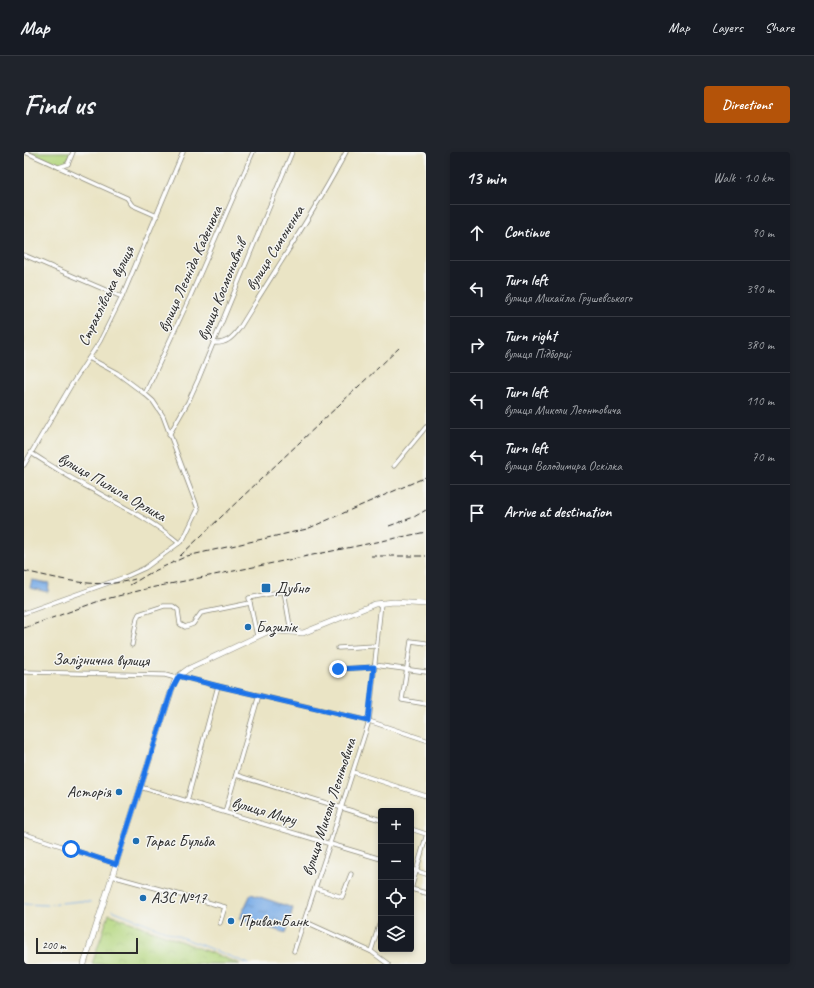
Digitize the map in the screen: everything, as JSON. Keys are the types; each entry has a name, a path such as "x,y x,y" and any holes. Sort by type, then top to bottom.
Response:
{"main road":[{"path":"84,964 140,787 177,677 191,667 257,636 272,631 300,633 312,630 362,608 381,603 426,604"}],"street":[{"path":"25,152 127,198 132,205 157,216"},
{"path":"58,167 68,164 73,152"},
{"name":"Страклівська вулиця","path":"24,465 70,387 100,341 122,297 183,152"},
{"name":"вулиця Леоніда Каденюка","path":"145,394 190,298 253,152"},
{"name":"вулиця Космонавтів","path":"169,435 188,402 214,343 292,152"},
{"name":"вулиця Симоненка","path":"214,343 221,343 229,340 239,329 303,228 346,152"},
{"path":"24,255 122,297"},
{"path":"24,612 125,577 146,568 184,540 198,510 163,416 153,401 117,373 89,358"},
{"path":"394,466 426,427"},
{"name":"вулиця Пилипа Орлика","path":"31,453 93,491 128,509 164,531 179,543"},
{"path":"257,636 249,598 284,591 291,632"},
{"path":"132,645 137,618 141,613 164,606 172,606 178,610 180,624 185,626 192,624 201,613 250,603"},
{"name":"вулиця Миколи Леонтовича","path":"294,951 342,808 368,721 375,646 381,603"},
{"path":"426,643 411,641 402,700 426,704"},
{"path":"338,648 375,646"},
{"path":"338,669 374,666 407,668 426,672"},
{"name":"Залізнична вулиця","path":"24,672 164,675 177,677 368,721 426,740"},
{"path":"187,801 218,686"},
{"path":"225,812 259,695"},
{"path":"353,772 426,796"},
{"path":"236,775 378,819"},
{"name":"вулиця Миру","path":"140,787 378,858"},
{"path":"414,830 426,835 414,880"},
{"path":"26,834 116,864"},
{"path":"416,871 426,874"},
{"path":"315,888 342,896 351,874"},
{"path":"112,876 224,907 220,923"},
{"path":"414,890 426,893"},
{"path":"304,921 371,951 388,964"},
{"path":"371,951 378,929"}],"green space":[{"path":"30,152 71,152 65,164 59,165"},
{"path":"109,914 240,964 92,964"}],"water":[{"path":"32,580 49,583 48,592 30,588"},
{"path":"251,894 293,908 286,933 239,919"}],"waterway":[{"path":"61,903 81,901 91,902"},
{"path":"24,904 46,905 58,903"},
{"path":"112,910 249,964"}],"railway":[{"path":"180,556 399,348"},
{"path":"130,585 150,573 187,556 307,529 426,477"},
{"path":"389,526 414,517 426,510"},
{"path":"24,628 102,600 150,588 426,532"},
{"path":"371,556 426,556"},
{"path":"24,571 66,580 93,583 107,584 135,579"}],"place":[{"name":"Дубно","path":"266,588"},
{"name":"Базилік","path":"248,627"},
{"name":"Асторія","path":"119,792"},
{"name":"Тарас Бульба","path":"136,841"},
{"name":"АЗС №17","path":"143,898"},
{"name":"ПриватБанк","path":"231,921"}],"route":[{"path":"71,849 116,864 176,678 179,676 368,721 374,667 338,669"}]}
